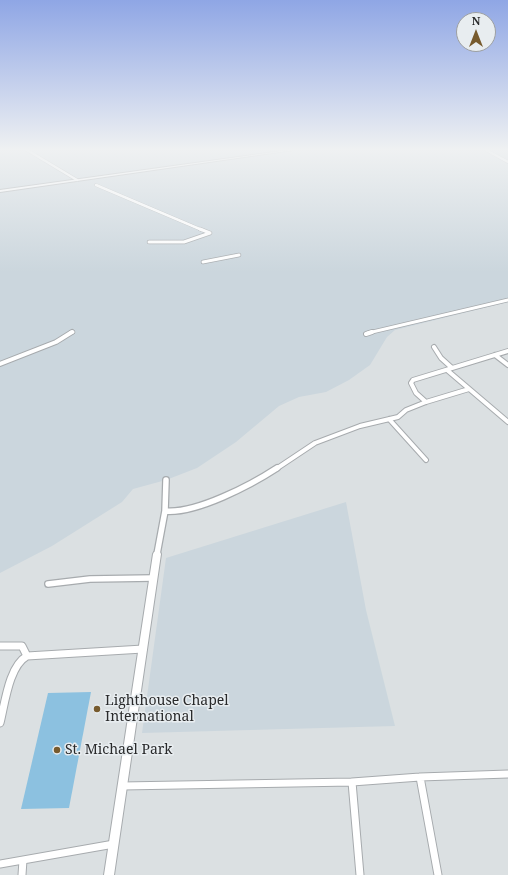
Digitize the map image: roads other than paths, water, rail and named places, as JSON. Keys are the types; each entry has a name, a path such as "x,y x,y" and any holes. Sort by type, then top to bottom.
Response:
{"main road":[{"path":"109,875 157,554"}],"street":[{"path":"110,191 210,233 184,242 150,242"},
{"path":"203,262 239,255"},
{"path":"366,334 508,300"},
{"path":"0,364 56,342 73,332"},
{"path":"434,347 441,358 452,368"},
{"path":"426,402 416,393 411,383 413,380 508,351"},
{"path":"495,355 508,365"},
{"path":"447,370 508,422"},
{"path":"165,511 174,512 226,497 271,472 315,443 360,426 398,417 406,410 426,402 469,389"},
{"path":"389,419 426,460"},
{"path":"157,554 165,511 166,480"},
{"path":"48,584 90,580 153,578"},
{"path":"0,646 22,646 27,656"},
{"path":"0,723 14,669 20,660 27,656 143,649"},
{"path":"122,786 352,782 420,777 508,774"},
{"path":"420,777 438,875"},
{"path":"352,782 360,875"},
{"path":"0,864 114,844"},
{"path":"22,875 24,860"}],"place":[{"name":"Lighthouse Chapel International","path":"97,709"},
{"name":"St. Michael Park","path":"57,750"}]}
